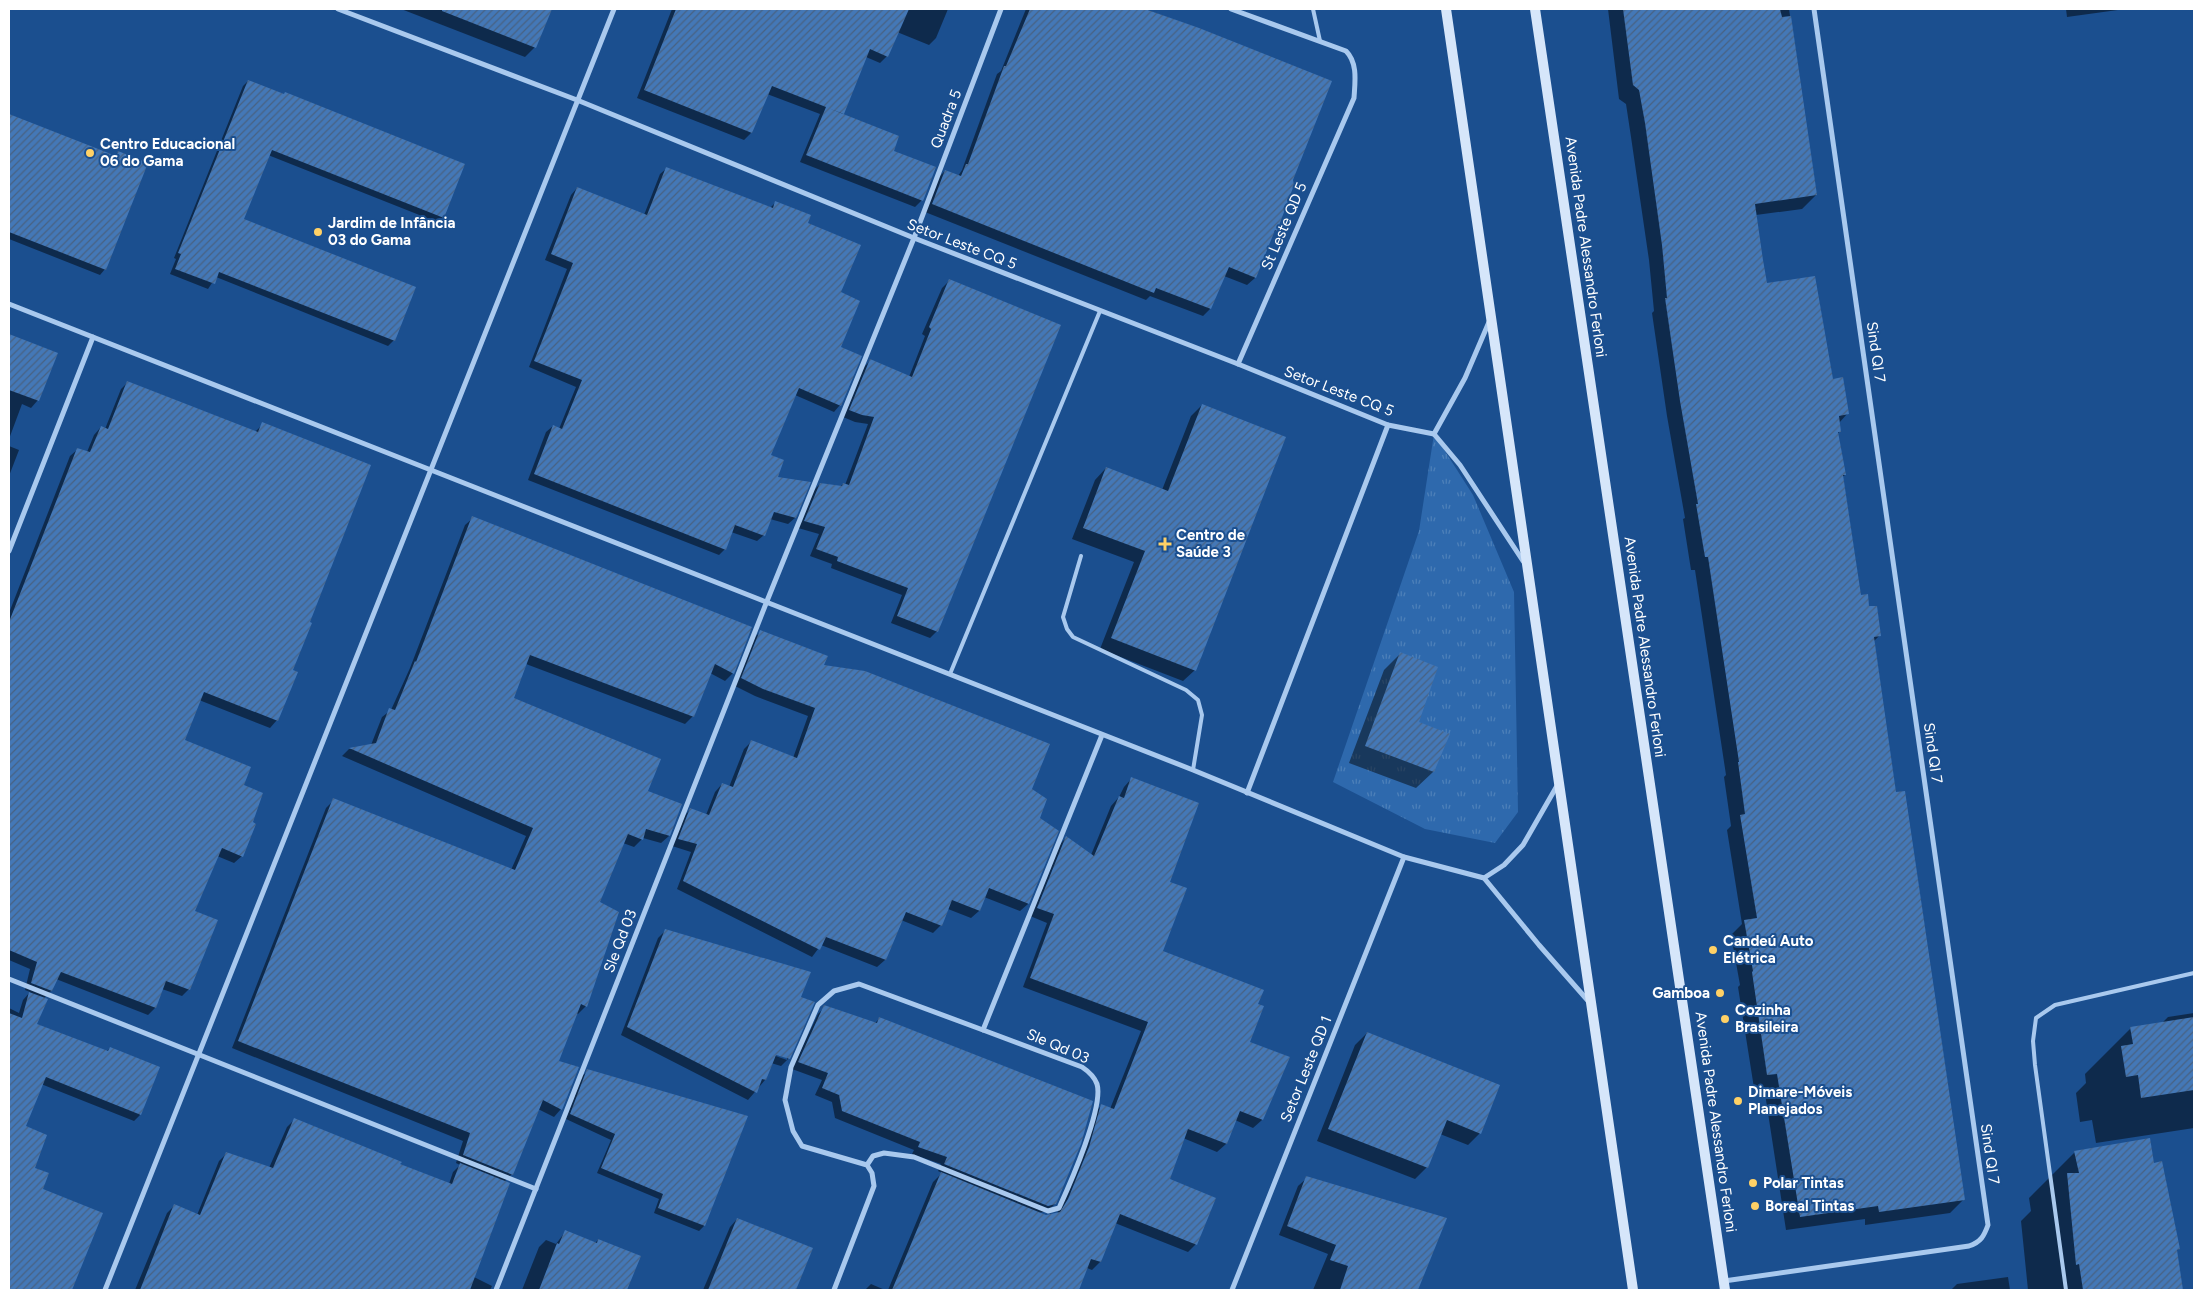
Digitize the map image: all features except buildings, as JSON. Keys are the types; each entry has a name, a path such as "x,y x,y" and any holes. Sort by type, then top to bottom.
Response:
{"main road":[{"path":"1446,9 1558,784 1634,1290"},
{"name":"Avenida Padre Alessandro Ferloni","path":"1535,9 1725,1286"}],"street":[{"name":"Setor Leste CQ 5","path":"338,9 577,100 914,238 1238,364 1388,425 1434,434"},
{"path":"105,1290 614,9"},
{"name":"Quadra 5","path":"767,601 914,238 1001,9"},
{"path":"1231,9 1320,41"},
{"name":"Sind QI 7","path":"1725,1286 1969,1246 1978,1243 1984,1236 1988,1225 1814,9"},
{"name":"St Leste QD 5","path":"1238,364 1354,98 1355,70 1352,57 1346,51 1320,41"},
{"path":"9,304 767,601 1193,770 1404,857 1484,878 1591,1004"},
{"path":"1491,317 1466,378 1434,434 1460,465 1499,521 1526,565"},
{"path":"9,551 93,337"},
{"path":"1247,793 1388,425"},
{"name":"Sle Qd 03","path":"496,1290 767,601"},
{"path":"834,1290 874,1186 872,1173 867,1165 802,1146 793,1131 785,1100 791,1067 818,1005 834,990 859,984 983,1030 1102,735"},
{"path":"1484,878 1504,865 1523,845 1558,784"},
{"name":"Setor Leste QD 1","path":"1232,1290 1404,857"},
{"path":"9,979 536,1188"},
{"name":"Sle Qd 03","path":"867,1165 873,1156 884,1153 914,1157 1048,1211 1059,1208 1095,1113 1098,1096 1096,1083 1089,1072 1082,1067 983,1030"}],"lane":[{"path":"1313,9 1320,41"},
{"path":"950,674 1100,311"},
{"path":"1080,556 1063,616 1067,629 1073,637 1186,690 1198,700 1202,715 1193,770"},
{"path":"2066,1290 2032,1041 2036,1018 2054,1005 2194,973"}],"green space":[{"path":"1434,434 1473,495 1514,592 1518,812 1495,843 1425,829 1333,782 1419,531"}],"place":[{"name":"Centro Educacional 06 do Gama","path":"90,153"},
{"name":"Jardim de Infância 03 do Gama","path":"318,232"},
{"name":"Centro de Saúde 3","path":"1165,544"},
{"name":"Candeú Auto Elétrica","path":"1713,950"},
{"name":"Gamboa","path":"1720,993"},
{"name":"Cozinha Brasileira","path":"1725,1019"},
{"name":"Dimare-Móveis Planejados","path":"1738,1101"},
{"name":"Polar Tintas","path":"1753,1183"},
{"name":"Boreal Tintas","path":"1755,1206"}]}
